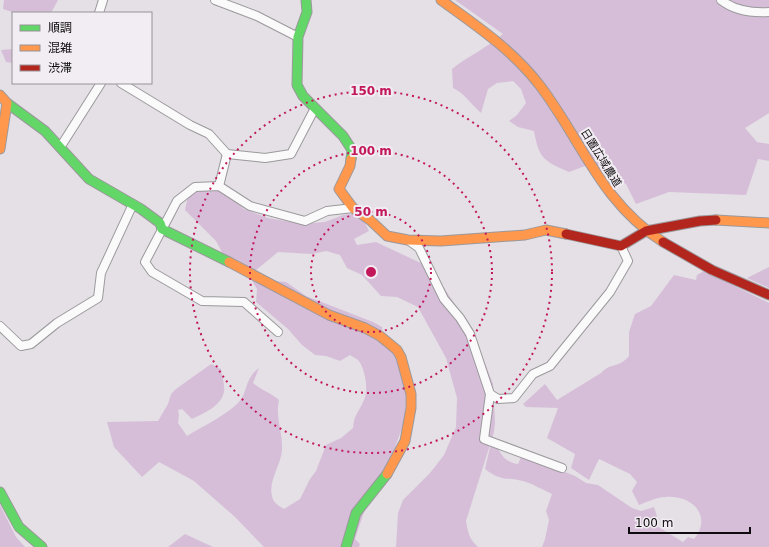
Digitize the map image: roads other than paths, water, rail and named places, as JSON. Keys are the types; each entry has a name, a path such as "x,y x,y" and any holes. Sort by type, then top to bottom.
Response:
{"street":[{"path":"99,12 102,0"},
{"path":"215,0 257,16 298,37"},
{"path":"306,0 307,12 298,37 297,85 303,96 343,136 352,150 350,166 339,189 352,208 370,220 387,236 408,240 471,240 525,235 546,230 621,246 646,231 720,220 769,224"},
{"name":"日置広域農道","path":"441,0 499,42 528,70 560,113 612,198 646,231 691,258 769,295"},
{"path":"721,0 739,10 769,12"},
{"path":"61,146 100,84"},
{"path":"123,84 190,125 209,134 227,154 266,158 291,154 316,108"},
{"path":"0,96 7,103 46,131 89,179 133,204 160,223 162,229 248,271 329,315 380,336 397,350 401,356 411,394 410,422 405,441 389,472 356,513 346,547"},
{"path":"0,149 7,103"},
{"path":"219,186 227,154"},
{"path":"278,332 244,302 202,301 152,272 145,262 177,201 195,187 219,186 250,206 305,221 327,211 352,208"},
{"path":"0,326 21,346 31,344 57,324 98,298 101,273 133,204"},
{"path":"408,240 419,248 444,300 460,318 470,334 490,394 484,439 562,468"},
{"path":"490,394 498,399 514,398 533,374 550,366 610,292 628,261 621,246"},
{"path":"0,492 19,527 42,547"}]}
